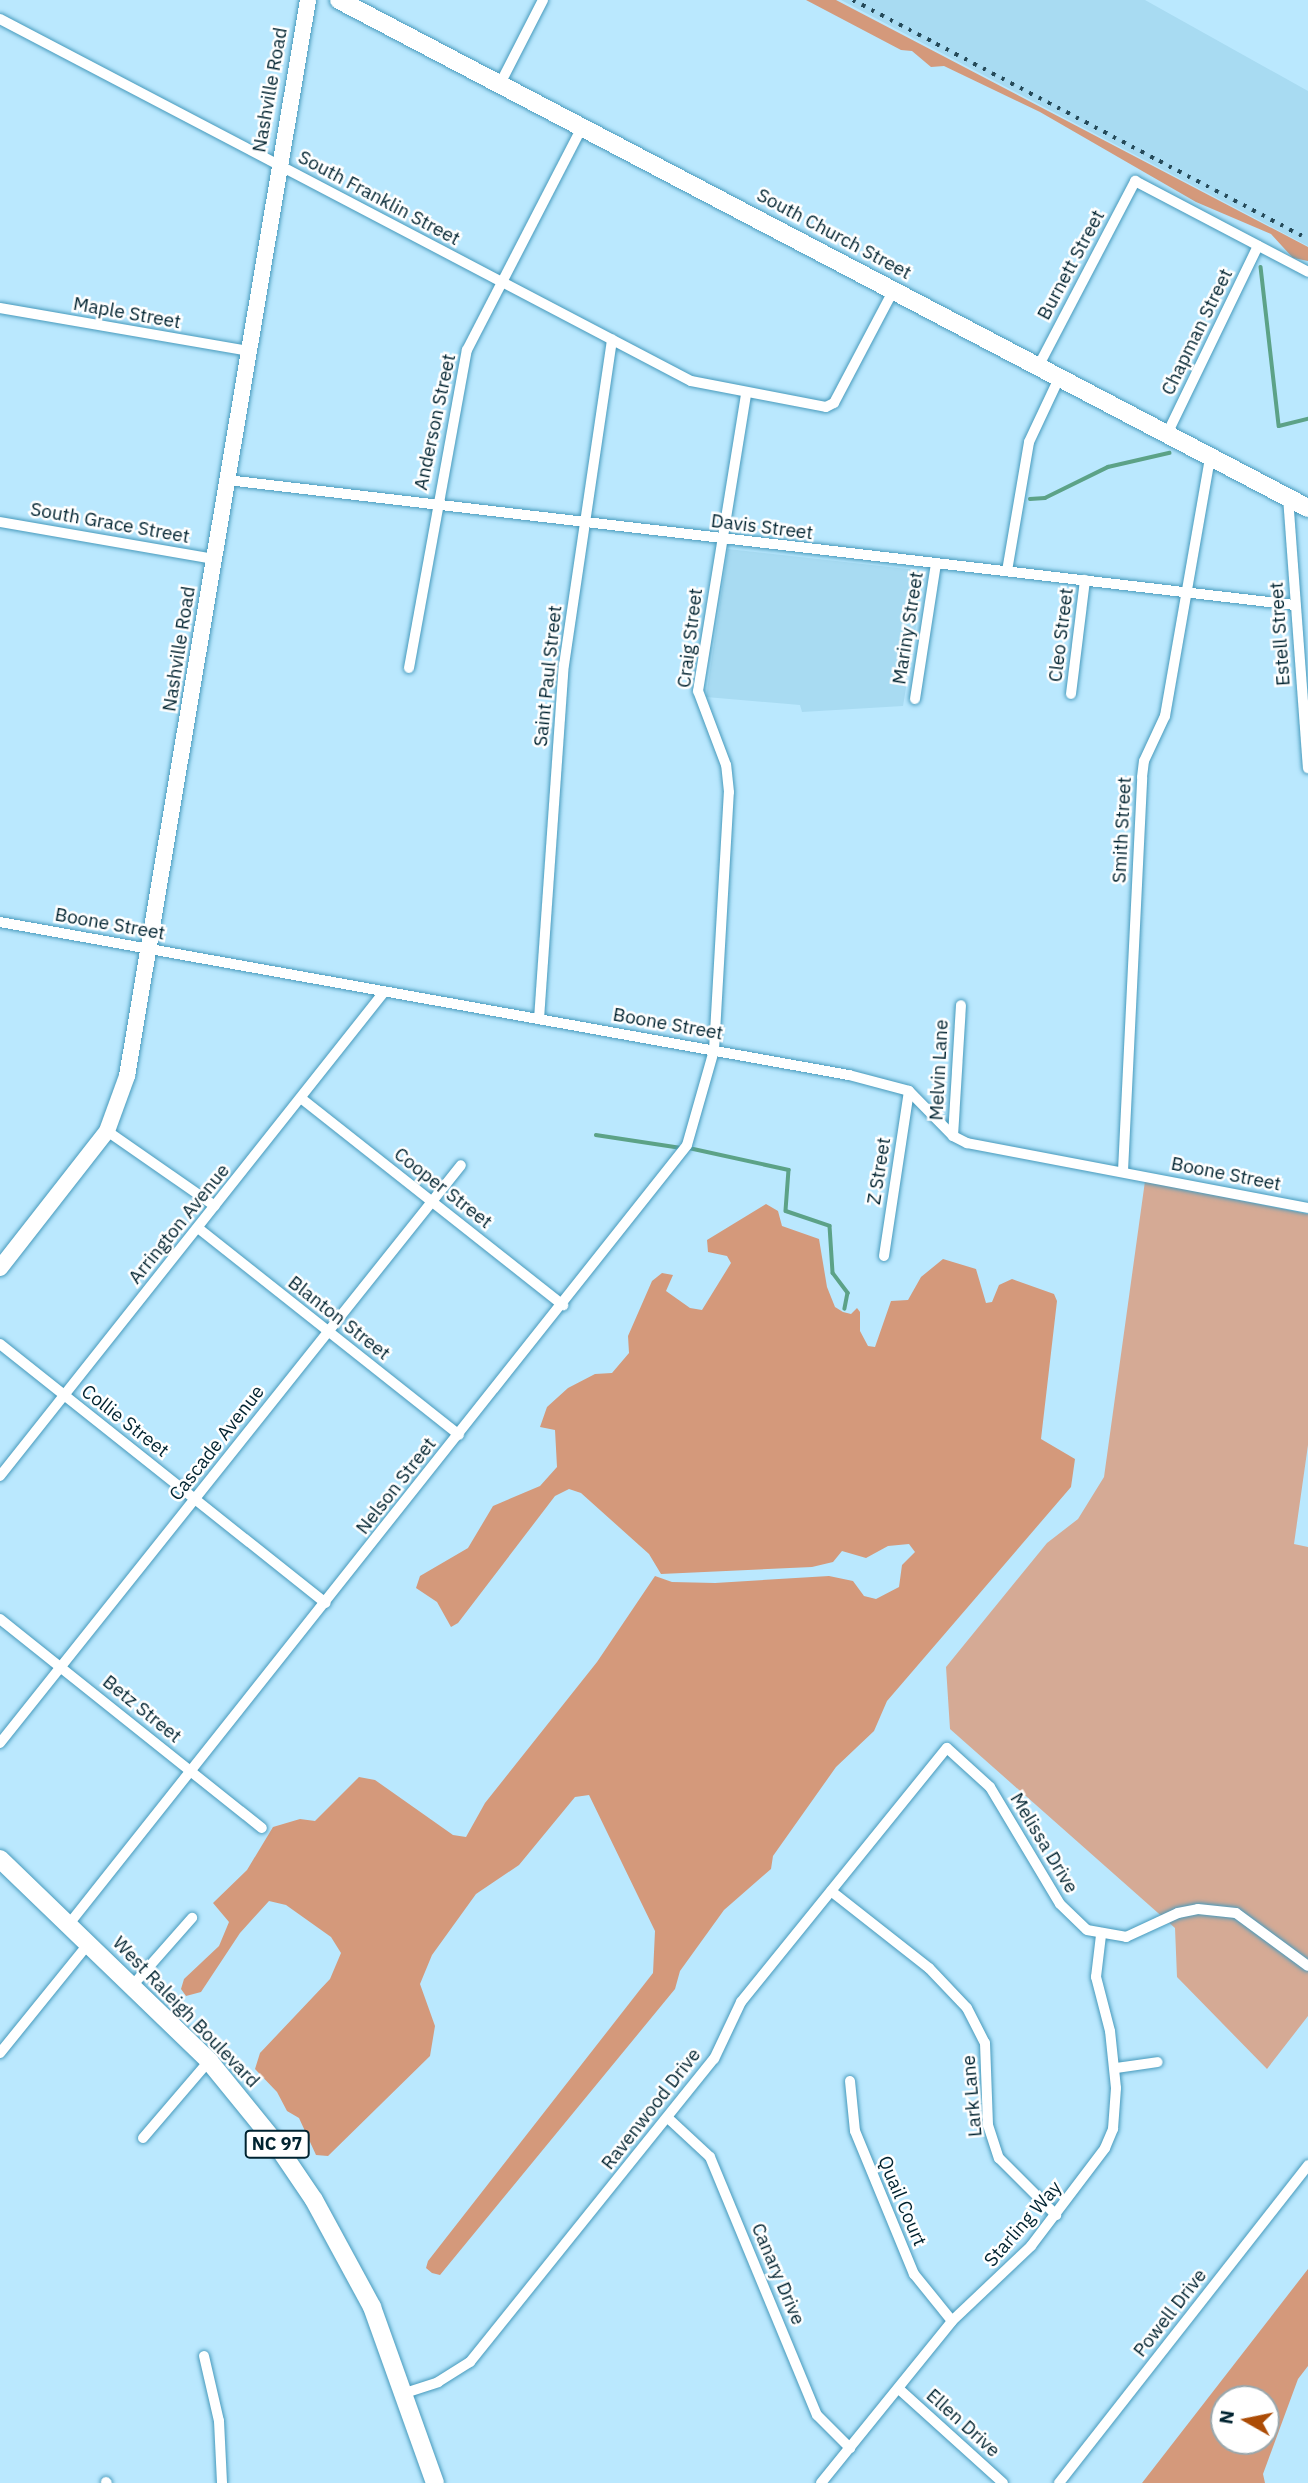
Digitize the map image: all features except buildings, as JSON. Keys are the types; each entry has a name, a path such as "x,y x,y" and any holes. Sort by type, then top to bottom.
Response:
{"main road":[{"name":"Nashville Road","path":"0,1268 107,1131 127,1076 215,559 278,165 308,0"},
{"name":"South Church Street","path":"339,0 501,82 1308,508"},
{"name":"West Raleigh Boulevard","path":"0,1859 209,2061 246,2104 314,2200 372,2307 435,2483"}],"street":[{"path":"501,82 544,0"},
{"name":"South Franklin Street","path":"0,19 691,382 746,395 813,406 834,403 894,289"},
{"name":"Anderson Street","path":"409,668 460,370 583,125"},
{"name":"Burnett Street","path":"1039,365 1135,181 1258,246"},
{"path":"1258,246 1308,272"},
{"name":"Chapman Street","path":"1167,434 1258,246"},
{"name":"Maple Street","path":"0,308 248,351"},
{"name":"Saint Paul Street","path":"539,1019 564,665 611,340"},
{"path":"1007,571 1025,456 1060,376"},
{"name":"Craig Street","path":"713,1050 729,777 698,691 746,395"},
{"name":"Smith Street","path":"1123,1171 1142,777 1144,761 1165,716 1210,458"},
{"name":"Davis Street","path":"227,480 721,540 1294,605"},
{"name":"Estell Street","path":"1288,497 1308,768"},
{"name":"South Grace Street","path":"0,522 215,559"},
{"name":"Mariny Street","path":"915,699 936,564"},
{"name":"Cleo Street","path":"1071,694 1085,580"},
{"name":"Boone Street","path":"0,922 849,1075 909,1091"},
{"name":"Arrington Avenue","path":"0,1476 302,1099 384,992"},
{"name":"Melvin Lane","path":"953,1136 961,1005"},
{"name":"Nelson Street","path":"69,1924 680,1156 713,1050"},
{"path":"909,1091 953,1136"},
{"name":"Z Street","path":"884,1256 909,1091"},
{"name":"Cooper Street","path":"302,1099 563,1305"},
{"path":"107,1131 215,1206"},
{"name":"Boone Street","path":"953,1136 1308,1208"},
{"name":"Cascade Avenue","path":"0,1743 461,1165"},
{"name":"Blanton Street","path":"198,1228 459,1435"},
{"name":"Collie Street","path":"0,1344 326,1603"},
{"name":"Betz Street","path":"0,1619 262,1828"},
{"name":"Ravenwood Drive","path":"405,2393 439,2382 470,2362 714,2059 741,2002 947,1748"},
{"name":"Melissa Drive","path":"947,1748 990,1787 1060,1904 1087,1930 1101,1936"},
{"name":"Lark Lane","path":"831,1891 936,1973 967,2008 985,2043 988,2125 999,2158 1056,2215"},
{"path":"1101,1936 1126,1937 1178,1913 1216,1910 1252,1921 1308,1966"},
{"path":"132,1986 192,1918"},
{"name":"Starling Way","path":"821,2483 952,2321 1008,2273 1056,2215 1091,2170 1113,2129 1116,2068 1096,1977 1101,1936"},
{"path":"2,2047 89,1943"},
{"path":"144,2138 209,2061"},
{"path":"1116,2068 1158,2062"},
{"name":"Quail Court","path":"850,2081 855,2132 914,2274 952,2321"},
{"name":"Canary Drive","path":"668,2118 710,2157 817,2415 850,2448"},
{"name":"Powell Drive","path":"1059,2483 1308,2165"},
{"path":"204,2356 219,2421 222,2483"},
{"name":"Ellen Drive","path":"898,2389 1003,2483"}],"shaded area":[{"path":"806,0 836,0 1308,247 1308,261 1293,258 1271,234 1196,202 1040,112 944,66 931,67 912,51 901,50"},
{"path":"841,0 1145,0 1308,91 1308,246"},
{"path":"728,549 925,571 903,706 802,712 800,705 706,697"},
{"path":"1145,1181 1308,1214 1308,1445 1294,1544 1308,1547 1308,2016 1267,2069 1177,1977 1175,1928 950,1729 946,1667 1047,1543 1078,1519 1104,1477"},
{"path":"766,1204 778,1211 782,1226 819,1239 827,1287 835,1307 851,1314 857,1308 860,1312 860,1331 868,1346 875,1347 891,1301 908,1300 921,1277 943,1259 976,1269 986,1303 992,1302 999,1285 1012,1279 1054,1294 1057,1301 1041,1439 1075,1459 1071,1487 887,1701 874,1731 836,1767 773,1856 771,1869 724,1910 680,1971 675,1989 440,2275 432,2273 426,2268 428,2261 653,1973 655,1931 589,1795 575,1797 519,1865 476,1894 432,1955 420,1984 435,2026 430,2056 328,2156 316,2155 299,2118 287,2111 277,2092 255,2069 260,2053 330,1979 341,1953 331,1937 286,1905 269,1901 240,1933 201,1992 186,1996 181,1989 184,1979 219,1946 229,1922 213,1903 247,1870 273,1827 300,1819 315,1821 359,1777 375,1780 453,1835 466,1837 485,1803 597,1662 655,1576 672,1582 715,1583 829,1576 853,1581 864,1596 876,1599 899,1587 902,1565 915,1552 909,1544 888,1546 866,1558 842,1551 833,1562 812,1567 661,1574 649,1554 581,1493 569,1489 555,1496 458,1623 451,1627 437,1602 416,1588 420,1576 468,1548 493,1506 540,1486 557,1467 555,1430 540,1427 547,1407 568,1388 595,1374 612,1373 629,1353 628,1336 652,1281 662,1273 673,1275 666,1291 690,1308 702,1310 731,1263 727,1256 708,1252 707,1240"},
{"path":"1308,2269 1308,2366 1298,2379 1280,2428 1280,2385 1218,2385"},
{"path":"1210,2395 1210,2455 1270,2455 1263,2474 1265,2483 1142,2483"}],"waterway":[{"path":"1261,267 1279,426 1308,419"},
{"path":"1030,499 1045,498 1108,467 1169,453"},
{"path":"596,1135 681,1148"},
{"path":"689,1148 789,1170 786,1211 830,1226 833,1273 848,1293 845,1309"}],"railway":[{"path":"853,0 1308,239"}]}
